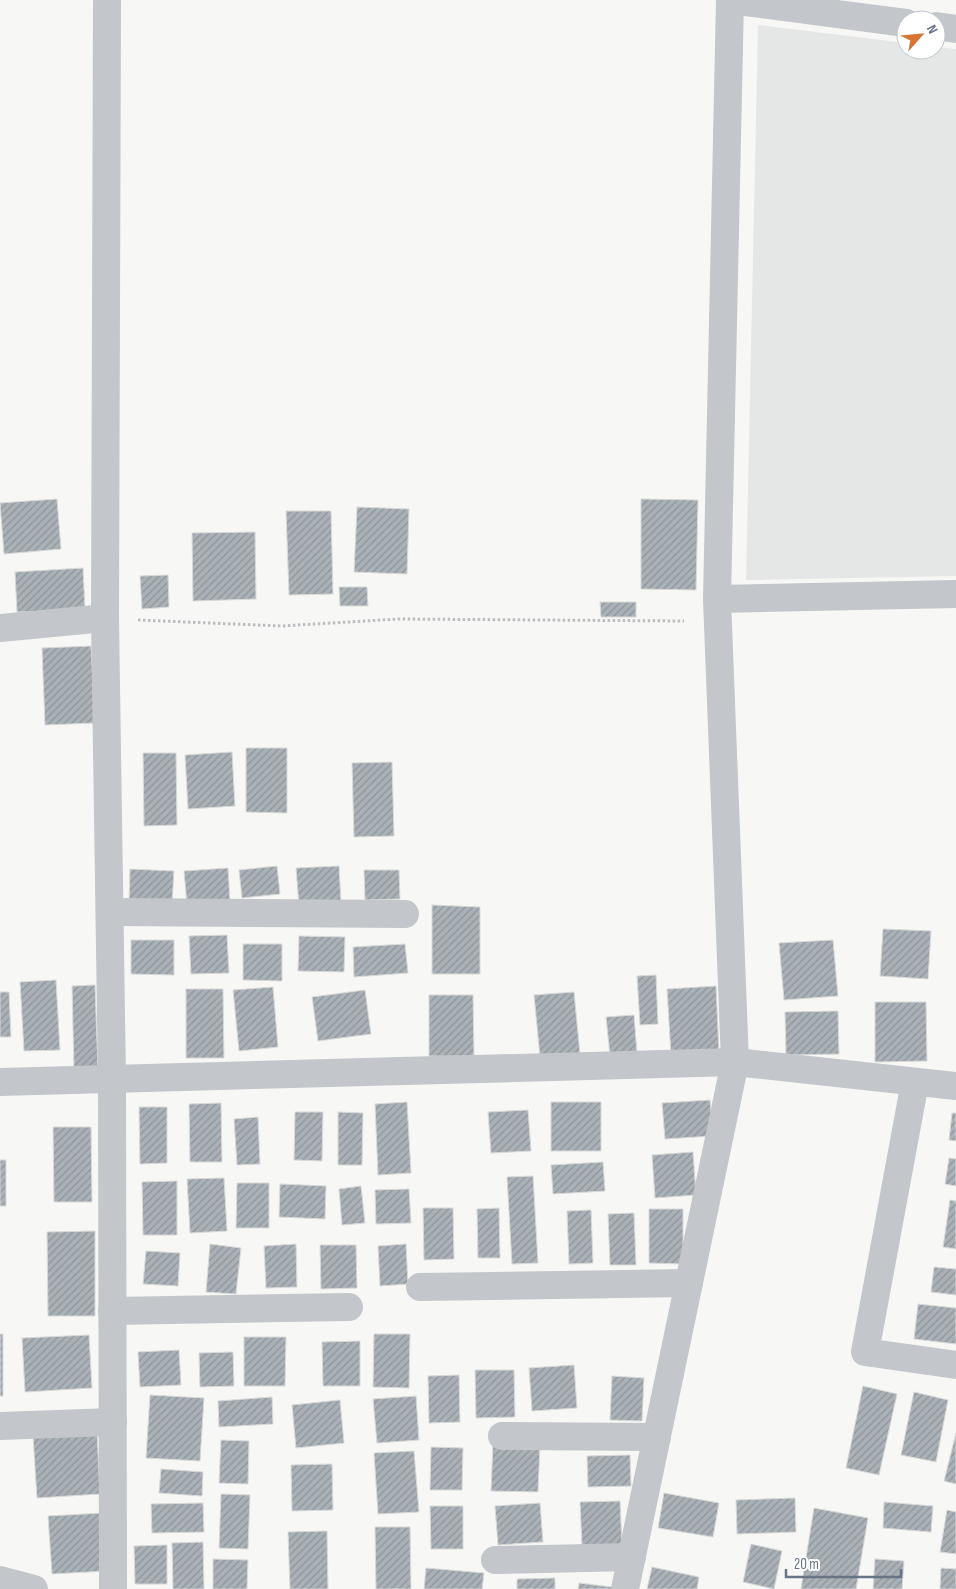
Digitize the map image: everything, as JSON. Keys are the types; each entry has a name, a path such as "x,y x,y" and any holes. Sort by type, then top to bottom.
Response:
{"street":[{"path":"106,0 105,618 112,1080 113,1589"},
{"path":"625,1589 735,1062 717,610 730,0 896,22"},
{"path":"717,610 956,594"},
{"path":"0,628 105,618"},
{"path":"110,912 405,914"},
{"path":"0,1082 735,1062 956,1086"},
{"path":"915,1082 865,1352 956,1365"},
{"path":"420,1286 689,1283"},
{"path":"112,1311 349,1307"},
{"path":"0,1426 113,1422"},
{"path":"502,1436 657,1437"},
{"path":"495,1560 632,1557"},
{"path":"0,1580 34,1589"}],"path":[{"path":"105,618 282,626 399,619 717,610"}],"shaded area":[{"path":"758,25 896,42 896,60 946,60 946,48 956,49 956,576 746,580"}],"building":[{"path":"57,499 61,549 4,554 0,503"},
{"path":"641,499 698,500 696,590 641,589"},
{"path":"357,507 409,509 407,574 354,572"},
{"path":"286,511 331,511 333,594 289,595"},
{"path":"255,532 256,599 193,601 192,533"},
{"path":"83,568 85,610 17,612 15,572"},
{"path":"168,575 169,607 142,609 140,576"},
{"path":"339,587 367,587 368,606 340,606"},
{"path":"600,602 636,602 636,617 601,617"},
{"path":"91,646 95,723 45,725 42,648"},
{"path":"246,748 287,748 287,813 246,812"},
{"path":"232,752 235,806 188,809 185,755"},
{"path":"143,753 176,753 177,825 144,826"},
{"path":"392,762 394,836 354,837 352,763"},
{"path":"277,866 280,894 242,898 239,870"},
{"path":"339,866 341,903 299,906 296,868"},
{"path":"228,868 230,902 187,905 184,871"},
{"path":"130,869 174,871 172,904 129,902"},
{"path":"364,870 399,870 400,899 365,900"},
{"path":"432,905 480,907 480,974 432,974"},
{"path":"883,929 931,931 928,979 880,976"},
{"path":"227,935 229,973 191,974 189,936"},
{"path":"299,936 345,937 344,972 298,971"},
{"path":"131,940 174,940 174,975 131,974"},
{"path":"833,940 838,996 784,1000 779,943"},
{"path":"243,944 282,944 282,981 243,980"},
{"path":"405,944 408,973 354,977 353,947"},
{"path":"656,975 658,1024 640,1025 637,976"},
{"path":"56,980 60,1050 24,1051 20,982"},
{"path":"95,985 98,1070 74,1070 72,986"},
{"path":"716,986 719,1052 671,1055 667,989"},
{"path":"273,987 278,1047 239,1051 233,990"},
{"path":"186,989 223,989 224,1058 186,1058"},
{"path":"365,990 371,1034 318,1041 312,997"},
{"path":"0,992 9,992 11,1037 0,1037"},
{"path":"574,992 580,1054 540,1057 534,995"},
{"path":"429,995 473,995 474,1056 429,1056"},
{"path":"875,1002 926,1002 927,1061 875,1062"},
{"path":"838,1011 839,1054 786,1055 785,1012"},
{"path":"634,1015 637,1053 610,1056 606,1017"},
{"path":"710,1100 713,1136 665,1139 662,1103"},
{"path":"407,1102 411,1173 378,1175 375,1104"},
{"path":"551,1102 601,1102 601,1151 551,1151"},
{"path":"221,1103 222,1162 190,1162 189,1104"},
{"path":"139,1107 167,1107 167,1163 140,1164"},
{"path":"528,1110 531,1151 491,1153 488,1112"},
{"path":"295,1112 323,1112 322,1161 294,1160"},
{"path":"338,1112 363,1113 362,1165 338,1165"},
{"path":"952,1113 956,1113 956,1141 949,1140"},
{"path":"258,1117 260,1164 237,1165 234,1119"},
{"path":"53,1127 91,1127 92,1202 54,1202"},
{"path":"693,1152 696,1195 655,1198 652,1155"},
{"path":"949,1158 956,1159 956,1186 945,1184"},
{"path":"0,1160 6,1160 6,1206 0,1206"},
{"path":"603,1162 605,1191 553,1194 551,1165"},
{"path":"533,1176 538,1263 512,1264 507,1177"},
{"path":"224,1178 227,1231 190,1233 187,1179"},
{"path":"177,1181 177,1235 143,1235 142,1182"},
{"path":"237,1183 269,1183 269,1228 236,1228"},
{"path":"280,1184 326,1186 325,1219 279,1217"},
{"path":"361,1186 365,1223 342,1225 339,1189"},
{"path":"409,1189 411,1223 376,1224 375,1190"},
{"path":"950,1200 956,1201 956,1249 943,1247"},
{"path":"423,1208 453,1208 454,1259 424,1260"},
{"path":"499,1208 500,1258 478,1258 477,1209"},
{"path":"649,1209 683,1209 683,1264 649,1263"},
{"path":"591,1210 593,1263 569,1264 567,1211"},
{"path":"634,1213 636,1265 610,1265 608,1214"},
{"path":"95,1231 95,1316 48,1316 47,1232"},
{"path":"210,1244 241,1248 236,1294 206,1292"},
{"path":"296,1244 297,1287 266,1288 264,1246"},
{"path":"406,1244 408,1284 380,1286 378,1246"},
{"path":"320,1245 356,1245 357,1288 321,1289"},
{"path":"146,1251 180,1253 178,1286 143,1284"},
{"path":"934,1267 956,1269 956,1295 931,1292"},
{"path":"918,1304 956,1308 956,1344 914,1339"},
{"path":"0,1334 3,1334 3,1396 0,1396"},
{"path":"374,1334 410,1334 409,1388 373,1387"},
{"path":"89,1335 92,1388 25,1392 22,1338"},
{"path":"244,1337 286,1337 285,1386 244,1386"},
{"path":"360,1341 360,1386 323,1386 322,1342"},
{"path":"179,1350 181,1385 140,1387 138,1352"},
{"path":"233,1352 234,1386 200,1387 199,1353"},
{"path":"574,1365 577,1408 532,1411 529,1368"},
{"path":"475,1370 514,1370 515,1417 476,1418"},
{"path":"459,1375 460,1422 429,1423 428,1376"},
{"path":"612,1376 644,1378 642,1421 610,1420"},
{"path":"863,1386 897,1394 879,1475 846,1468"},
{"path":"914,1392 948,1400 936,1462 901,1455"},
{"path":"150,1395 204,1398 200,1461 146,1458"},
{"path":"416,1396 419,1440 377,1443 373,1399"},
{"path":"272,1397 273,1424 219,1427 218,1401"},
{"path":"340,1400 344,1443 296,1448 292,1405"},
{"path":"97,1433 100,1494 37,1498 33,1436"},
{"path":"956,1433 956,1484 944,1481"},
{"path":"221,1440 249,1441 248,1484 219,1483"},
{"path":"493,1443 540,1445 538,1492 491,1491"},
{"path":"431,1447 463,1448 462,1490 430,1490"},
{"path":"414,1451 419,1512 378,1514 374,1453"},
{"path":"630,1455 631,1486 588,1487 587,1456"},
{"path":"332,1464 333,1510 292,1511 291,1465"},
{"path":"161,1469 203,1472 202,1496 159,1493"},
{"path":"664,1493 719,1503 713,1537 658,1528"},
{"path":"221,1494 250,1495 248,1549 219,1548"},
{"path":"795,1498 796,1532 737,1534 736,1500"},
{"path":"620,1501 622,1545 582,1546 580,1502"},
{"path":"884,1502 933,1506 931,1532 883,1528"},
{"path":"203,1503 204,1532 152,1533 151,1504"},
{"path":"540,1503 543,1542 498,1545 495,1506"},
{"path":"430,1506 463,1506 463,1549 431,1549"},
{"path":"814,1508 868,1518 856,1589 801,1589"},
{"path":"947,1510 956,1512 956,1554 940,1552"},
{"path":"103,1513 107,1571 52,1574 48,1516"},
{"path":"375,1527 410,1527 411,1589 376,1589"},
{"path":"327,1531 328,1589 290,1589 288,1532"},
{"path":"203,1542 204,1589 173,1589 172,1543"},
{"path":"751,1544 782,1551 774,1589 743,1582"},
{"path":"167,1545 167,1584 135,1584 134,1546"},
{"path":"213,1559 248,1560 247,1589 213,1589"},
{"path":"875,1559 904,1561 902,1589 873,1589"},
{"path":"652,1567 699,1577 697,1589 647,1589"},
{"path":"426,1568 484,1573 482,1589 424,1589"},
{"path":"941,1568 956,1569 956,1589 940,1589"},
{"path":"555,1578 555,1589 517,1589 517,1579"},
{"path":"579,1583 612,1587 612,1589 578,1589"}]}
